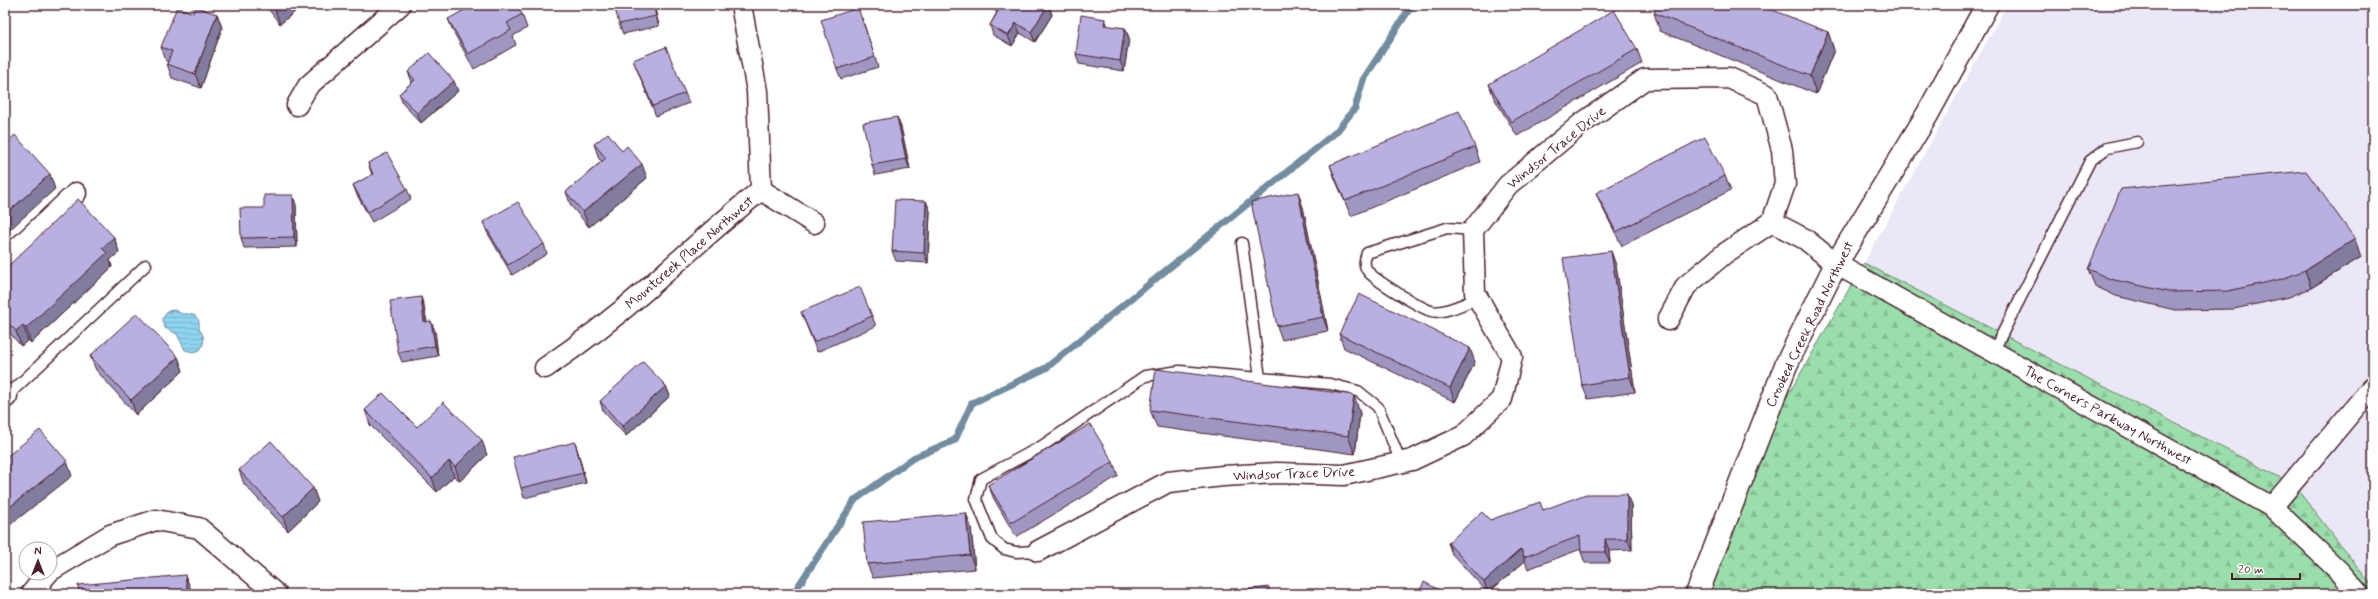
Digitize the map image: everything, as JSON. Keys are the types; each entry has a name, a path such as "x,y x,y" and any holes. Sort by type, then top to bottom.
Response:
{"street":[{"path":"297,105 308,86 400,5"},
{"name":"Mountcreek Place Northwest","path":"545,368 621,311 712,229 761,190 757,91 741,5"},
{"name":"Crooked Creek Road Northwest","path":"1697,594 1767,409 1786,365 1836,264 1927,115 1988,5"},
{"name":"Windsor Trace Drive","path":"1038,551 1168,482 1223,476 1262,474 1344,475 1412,460 1463,436 1502,399 1512,357 1475,294 1473,230 1508,185 1581,124 1645,79 1729,78 1766,95 1782,150 1785,184 1772,222"},
{"path":"761,190 814,223"},
{"path":"5,260 76,193"},
{"path":"1668,320 1686,286 1724,254 1772,222"},
{"name":"The Corners Parkway Northwest","path":"1772,222 1805,239 1836,264 1994,350 2272,507 2340,572 2359,594"},
{"path":"2272,507 2373,386"},
{"path":"58,567 110,535 156,520 199,528 276,594"},
{"path":"31,594 42,581"}],"lane":[{"path":"1994,350 2090,161 2107,148 2137,142"},
{"path":"1473,230 1447,228 1429,232 1367,253 1364,263 1367,271 1375,279 1432,312 1447,310 1478,298"},
{"path":"1242,242 1260,378"},
{"path":"6,396 146,265"},
{"path":"1038,551 1016,552 1004,549 992,539 976,499 981,479 1042,446 1145,376 1180,371 1330,384 1358,391 1378,407 1401,462"}],"shaded area":[{"path":"2007,5 2373,5 2373,587 2293,484 1864,263"}],"green space":[{"path":"1864,263 2293,484 2373,587 2373,594 1702,594 1745,470"}],"water":[{"path":"175,310 182,314 193,315 199,321 199,329 204,340 200,350 193,352 185,350 177,334 165,328 162,319 168,311"}],"building":[{"path":"271,5 281,5 275,10"},
{"path":"473,5 517,5 522,14 507,23 511,30 468,54 448,19"},
{"path":"614,5 653,5 656,16 619,24"},
{"path":"998,5 1048,5 1031,32 1016,23 1008,36 990,25 1001,6"},
{"path":"1657,5 1760,5 1828,32 1810,76 1654,13"},
{"path":"177,7 193,13 196,7 217,14 195,74 167,64 172,51 161,47"},
{"path":"858,8 875,57 837,69 821,20"},
{"path":"1614,10 1637,49 1511,122 1489,84"},
{"path":"1081,15 1105,19 1104,25 1125,28 1120,61 1076,54"},
{"path":"666,47 685,93 653,106 633,60"},
{"path":"429,53 454,81 417,113 399,94 415,80 408,72"},
{"path":"1459,111 1475,147 1345,201 1330,165"},
{"path":"897,117 906,159 872,165 863,123"},
{"path":"608,133 622,151 627,146 642,164 583,212 566,192 606,158 594,144"},
{"path":"15,135 50,174 5,215 5,142 6,143"},
{"path":"1705,137 1725,176 1616,232 1596,193"},
{"path":"387,153 407,189 368,212 353,185 373,174 368,163"},
{"path":"2306,171 2355,239 2305,270 2282,279 2228,291 2169,292 2110,279 2088,269 2121,189"},
{"path":"1298,192 1323,317 1277,326 1251,202"},
{"path":"264,195 293,195 294,237 241,238 240,208 264,208"},
{"path":"78,199 114,237 102,248 107,253 26,328 23,325 16,331 5,320 5,269"},
{"path":"895,200 926,201 924,253 892,251"},
{"path":"518,202 544,244 508,265 483,222"},
{"path":"1611,251 1630,377 1582,385 1563,258"},
{"path":"860,287 872,316 814,342 801,312"},
{"path":"1359,294 1470,348 1450,388 1339,334"},
{"path":"421,297 424,322 431,321 435,346 398,352 390,301"},
{"path":"137,313 178,357 131,400 90,356"},
{"path":"643,362 666,386 622,426 600,401"},
{"path":"1156,369 1354,395 1348,436 1150,410"},
{"path":"383,393 417,427 443,402 482,440 455,467 449,461 432,478 365,410"},
{"path":"1090,424 1113,462 1011,523 988,485"},
{"path":"40,430 67,461 5,511 5,458"},
{"path":"271,441 313,488 283,517 239,470"},
{"path":"575,442 583,473 521,488 513,457"},
{"path":"1586,494 1627,494 1627,539 1605,539 1605,552 1581,552 1580,536 1524,557 1521,549 1484,582 1448,543 1482,512 1490,520 1540,502 1543,510"},
{"path":"966,513 970,555 867,564 863,522"},
{"path":"185,575 188,594 79,594 78,585"},
{"path":"1424,582 1447,594 1418,594"},
{"path":"1269,587 1270,594 1248,594 1247,590"},
{"path":"688,592 689,594 673,594"}],"waterway":[{"path":"793,594 855,500 913,458 955,440 972,403 1046,368 1336,132 1355,108 1363,80 1412,5"}]}
